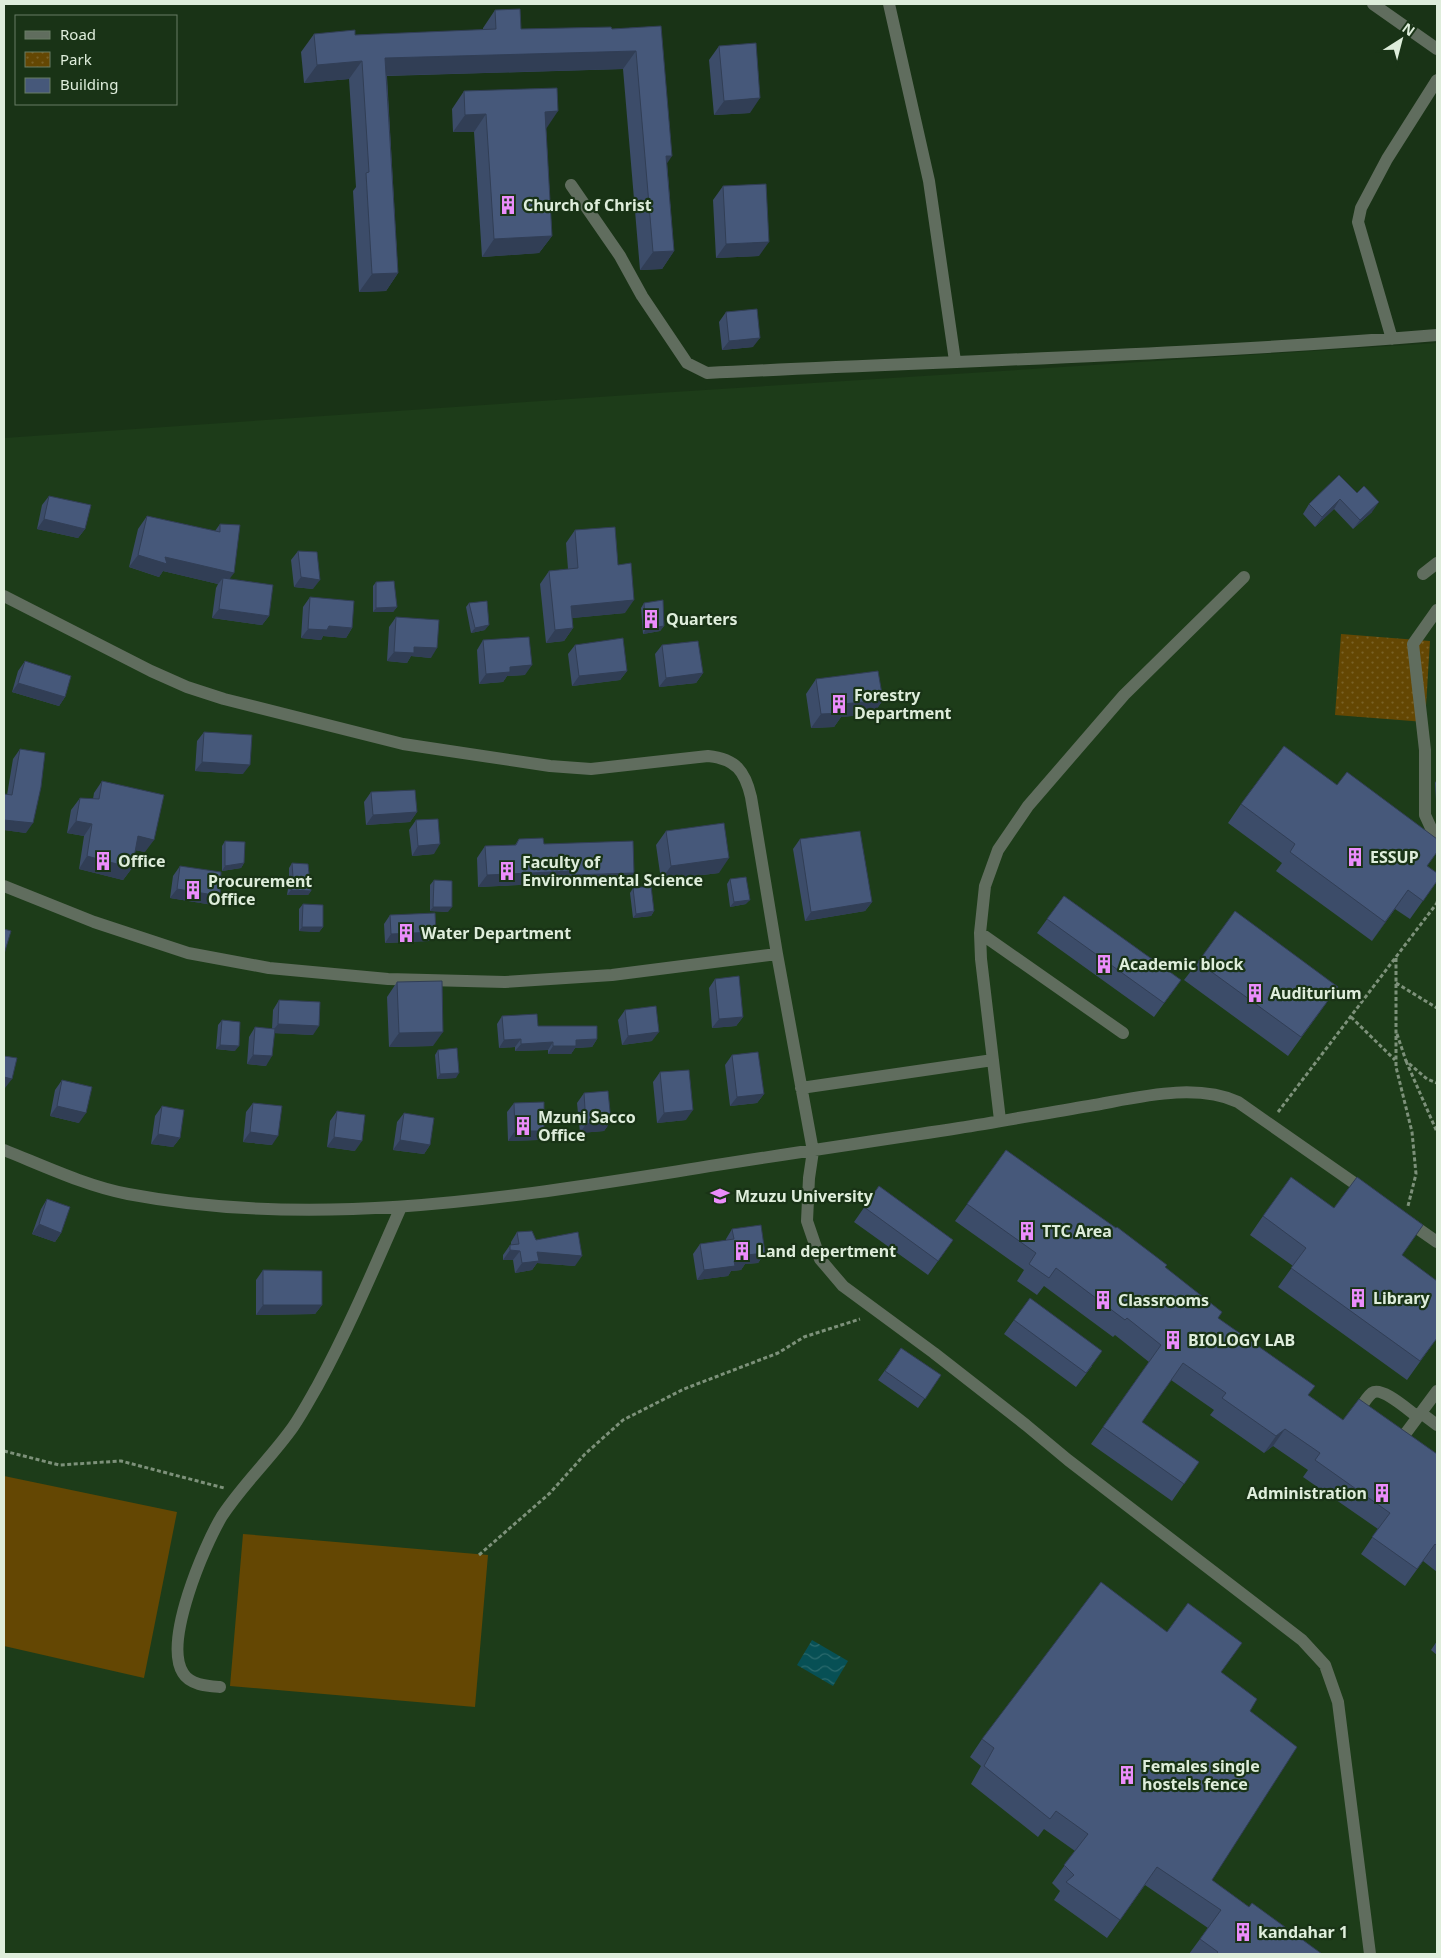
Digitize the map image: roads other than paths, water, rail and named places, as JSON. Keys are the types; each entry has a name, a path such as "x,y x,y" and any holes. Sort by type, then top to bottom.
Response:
{"street":[{"path":"889,4 929,181 955,361"},
{"path":"1373,4 1437,49"},
{"path":"1392,339 1358,222 1361,208 1387,159 1437,80"},
{"path":"571,185 620,256 642,296 687,363 707,373 955,361 1192,353 1437,335"},
{"path":"1423,574 1437,563"},
{"path":"1000,1120 981,959 980,933 985,886 998,850 1028,806 1124,695 1244,577"},
{"path":"4,596 150,671 187,687 224,699 402,744 550,766 591,769 708,756 724,758 735,766 747,779 813,1151 809,1178 807,1221 820,1259 843,1286 942,1359 1068,1460 1302,1640 1325,1666 1338,1702 1370,1954"},
{"path":"1437,610 1413,644 1426,750 1424,815 1437,841"},
{"path":"4,886 94,922 188,953 269,968 378,978 505,982 612,975 777,954"},
{"path":"980,933 1123,1034"},
{"path":"801,1088 993,1060"},
{"path":"4,1150 68,1175 124,1193 172,1201 245,1208 401,1207 469,1201 553,1190 1177,1093 1207,1093 1225,1096 1238,1102 1381,1202"},
{"path":"220,1687 199,1685 183,1675 177,1658 181,1620 200,1558 221,1518 239,1492 293,1427 318,1385 401,1207"},
{"path":"1400,1216 1437,1242"},
{"path":"1360,1409 1371,1394 1377,1391 1384,1393 1437,1425"},
{"path":"1400,1441 1437,1391"}],"water":[{"path":"812,1640 848,1661 833,1686 797,1665"}],"place":[{"name":"Church of Christ","path":"508,205"},
{"name":"Quarters","path":"651,619"},
{"name":"Forestry Department","path":"839,704"},
{"name":"ESSUP","path":"1355,857"},
{"name":"Office","path":"103,861"},
{"name":"Faculty of Environmental Science","path":"507,871"},
{"name":"Procurement Office","path":"193,890"},
{"name":"Water Department","path":"406,933"},
{"name":"Academic block","path":"1104,964"},
{"name":"Auditurium","path":"1255,993"},
{"name":"Mzuni Sacco Office","path":"523,1126"},
{"name":"Mzuzu University","path":"720,1196"},
{"name":"TTC Area","path":"1027,1231"},
{"name":"Land depertment","path":"742,1251"},
{"name":"Library","path":"1358,1298"},
{"name":"Classrooms","path":"1103,1300"},
{"name":"BIOLOGY LAB","path":"1173,1340"},
{"name":"Administration","path":"1382,1493"},
{"name":"Females single hostels fence","path":"1127,1775"},
{"name":"kandahar 1","path":"1243,1932"}]}
